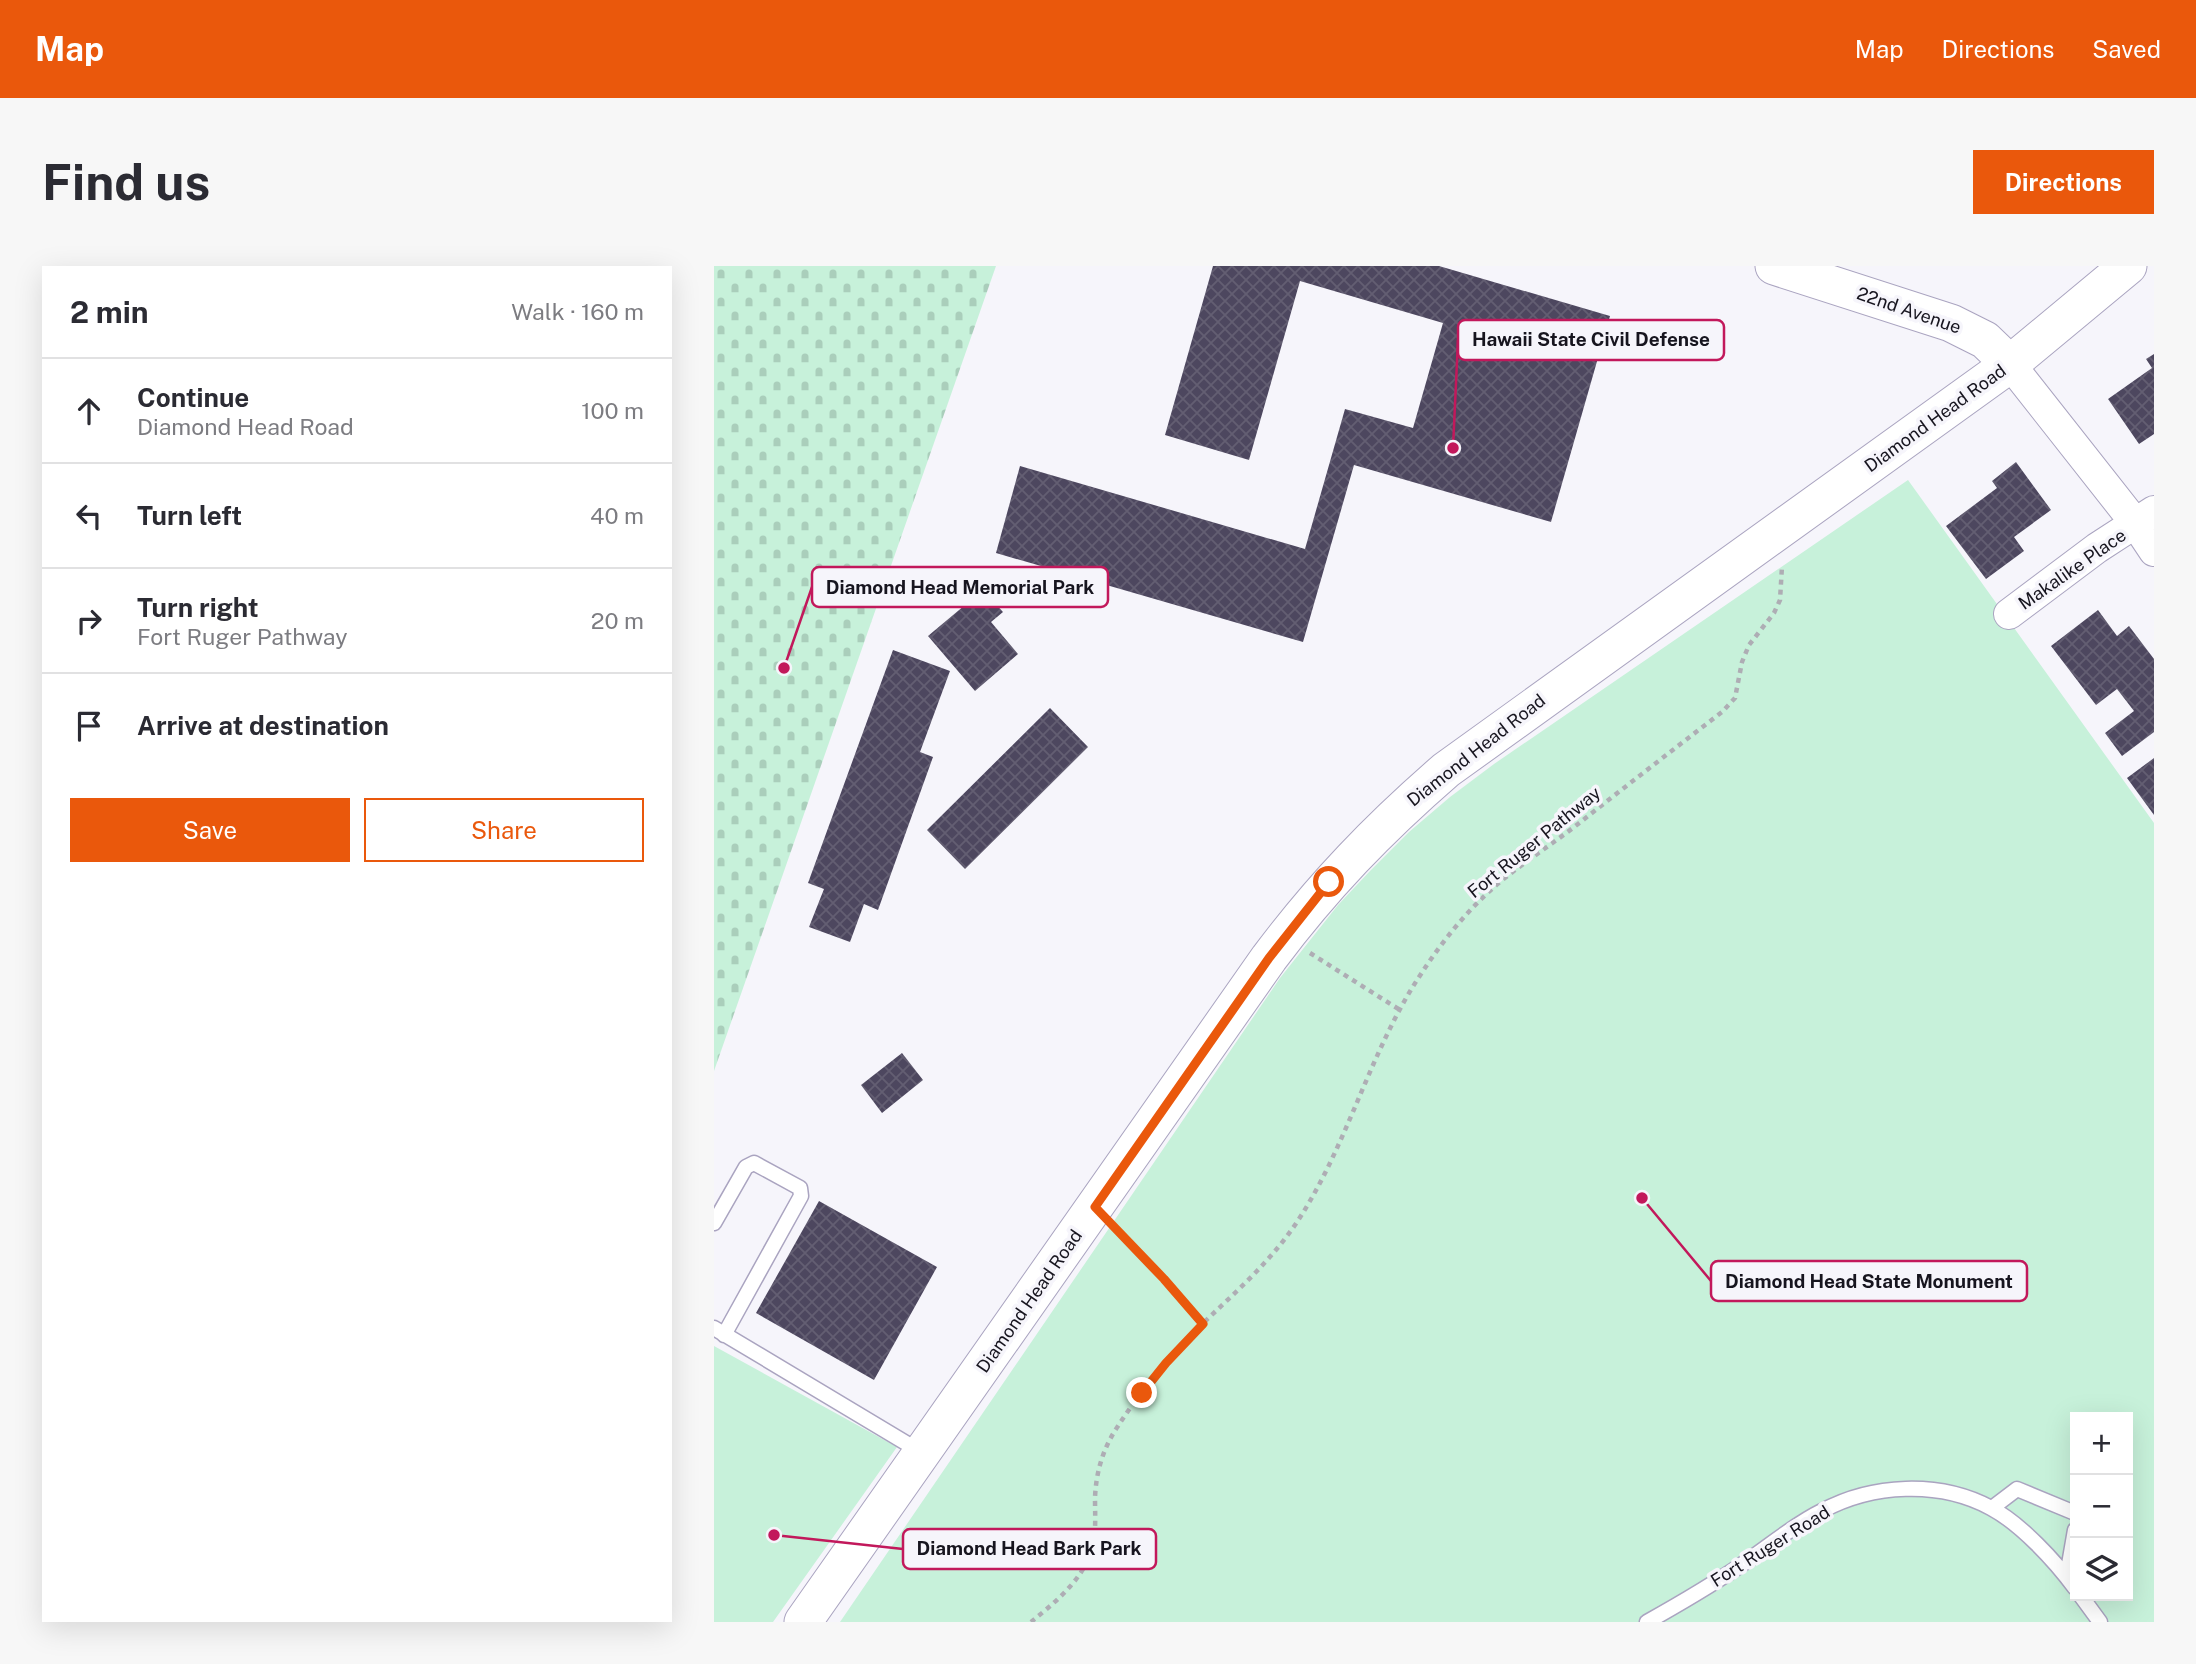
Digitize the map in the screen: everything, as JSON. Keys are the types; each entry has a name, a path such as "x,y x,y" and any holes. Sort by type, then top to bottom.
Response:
{"street":[{"name":"22nd Avenue","path":"1774,266 1951,323 1985,340 2145,517 2154,551"},
{"name":"Diamond Head Road","path":"803,1622 1299,919 1362,846 1446,770 2010,365 2128,266"},
{"name":"Makalike Place","path":"2009,614 2097,548 2145,517"}],"lane":[{"path":"714,1223 746,1167 754,1163 800,1188 802,1196 719,1332 922,1453"},
{"name":"Fort Ruger Road","path":"1647,1622 1668,1616 1807,1519 1845,1500 1869,1493 1912,1489 1955,1495 1992,1508 2028,1536 2070,1581"},
{"path":"1992,1508 2017,1489 2070,1511"},
{"path":"2085,1601 2100,1622"}],"path":[{"name":"Fort Ruger Pathway","path":"1031,1622 1077,1578 1090,1556 1096,1530 1096,1483 1110,1437 1166,1363 1256,1274 1302,1214 1332,1159 1400,1010 1419,976 1442,944 1492,889 1722,712 1735,698 1748,645 1774,613 1780,600 1781,575 1786,558"},
{"path":"1320,959 1400,1010"},
{"path":"1095,1207 1203,1324"}],"green space":[{"path":"714,266 996,266 714,1071"},
{"path":"1908,480 2154,823 2154,1622 840,1622 1280,978 1338,905 1409,832 1450,797"},
{"path":"714,1346 897,1447 773,1622 714,1622"}],"building":[{"path":"1213,266 1439,266 1610,316 1551,522 1354,465 1303,642 996,553 1020,466 1305,549 1345,409 1413,428 1443,323 1300,281 1249,460 1165,435"},
{"path":"2154,354 2154,434 2139,444 2108,399 2152,368 2146,359"},
{"path":"2016,462 2051,510 2014,537 2024,551 1986,579 1946,526 1997,488 1992,481"},
{"path":"975,580 1003,612 991,622 1018,654 975,691 928,636 971,600 963,590"},
{"path":"2098,610 2117,636 2129,626 2154,659 2154,732 2122,756 2105,733 2134,711 2117,689 2096,705 2051,646"},
{"path":"893,650 950,671 920,752 933,757 878,910 864,904 850,942 809,927 824,889 808,883"},
{"path":"1050,708 1088,747 965,869 927,830"},
{"path":"2154,758 2154,815 2127,778"},
{"path":"902,1053 923,1080 882,1113 861,1085"},
{"path":"819,1201 937,1267 874,1380 756,1313"}],"place":[{"name":"Hawaii State Civil Defense","path":"1453,448"},
{"name":"Diamond Head Memorial Park","path":"784,668"},
{"name":"Diamond Head State Monument","path":"1642,1198"},
{"name":"Diamond Head Bark Park","path":"774,1535"}],"route":[{"path":"1142,1393 1203,1324 1095,1207 1269,958 1329,882"}]}
